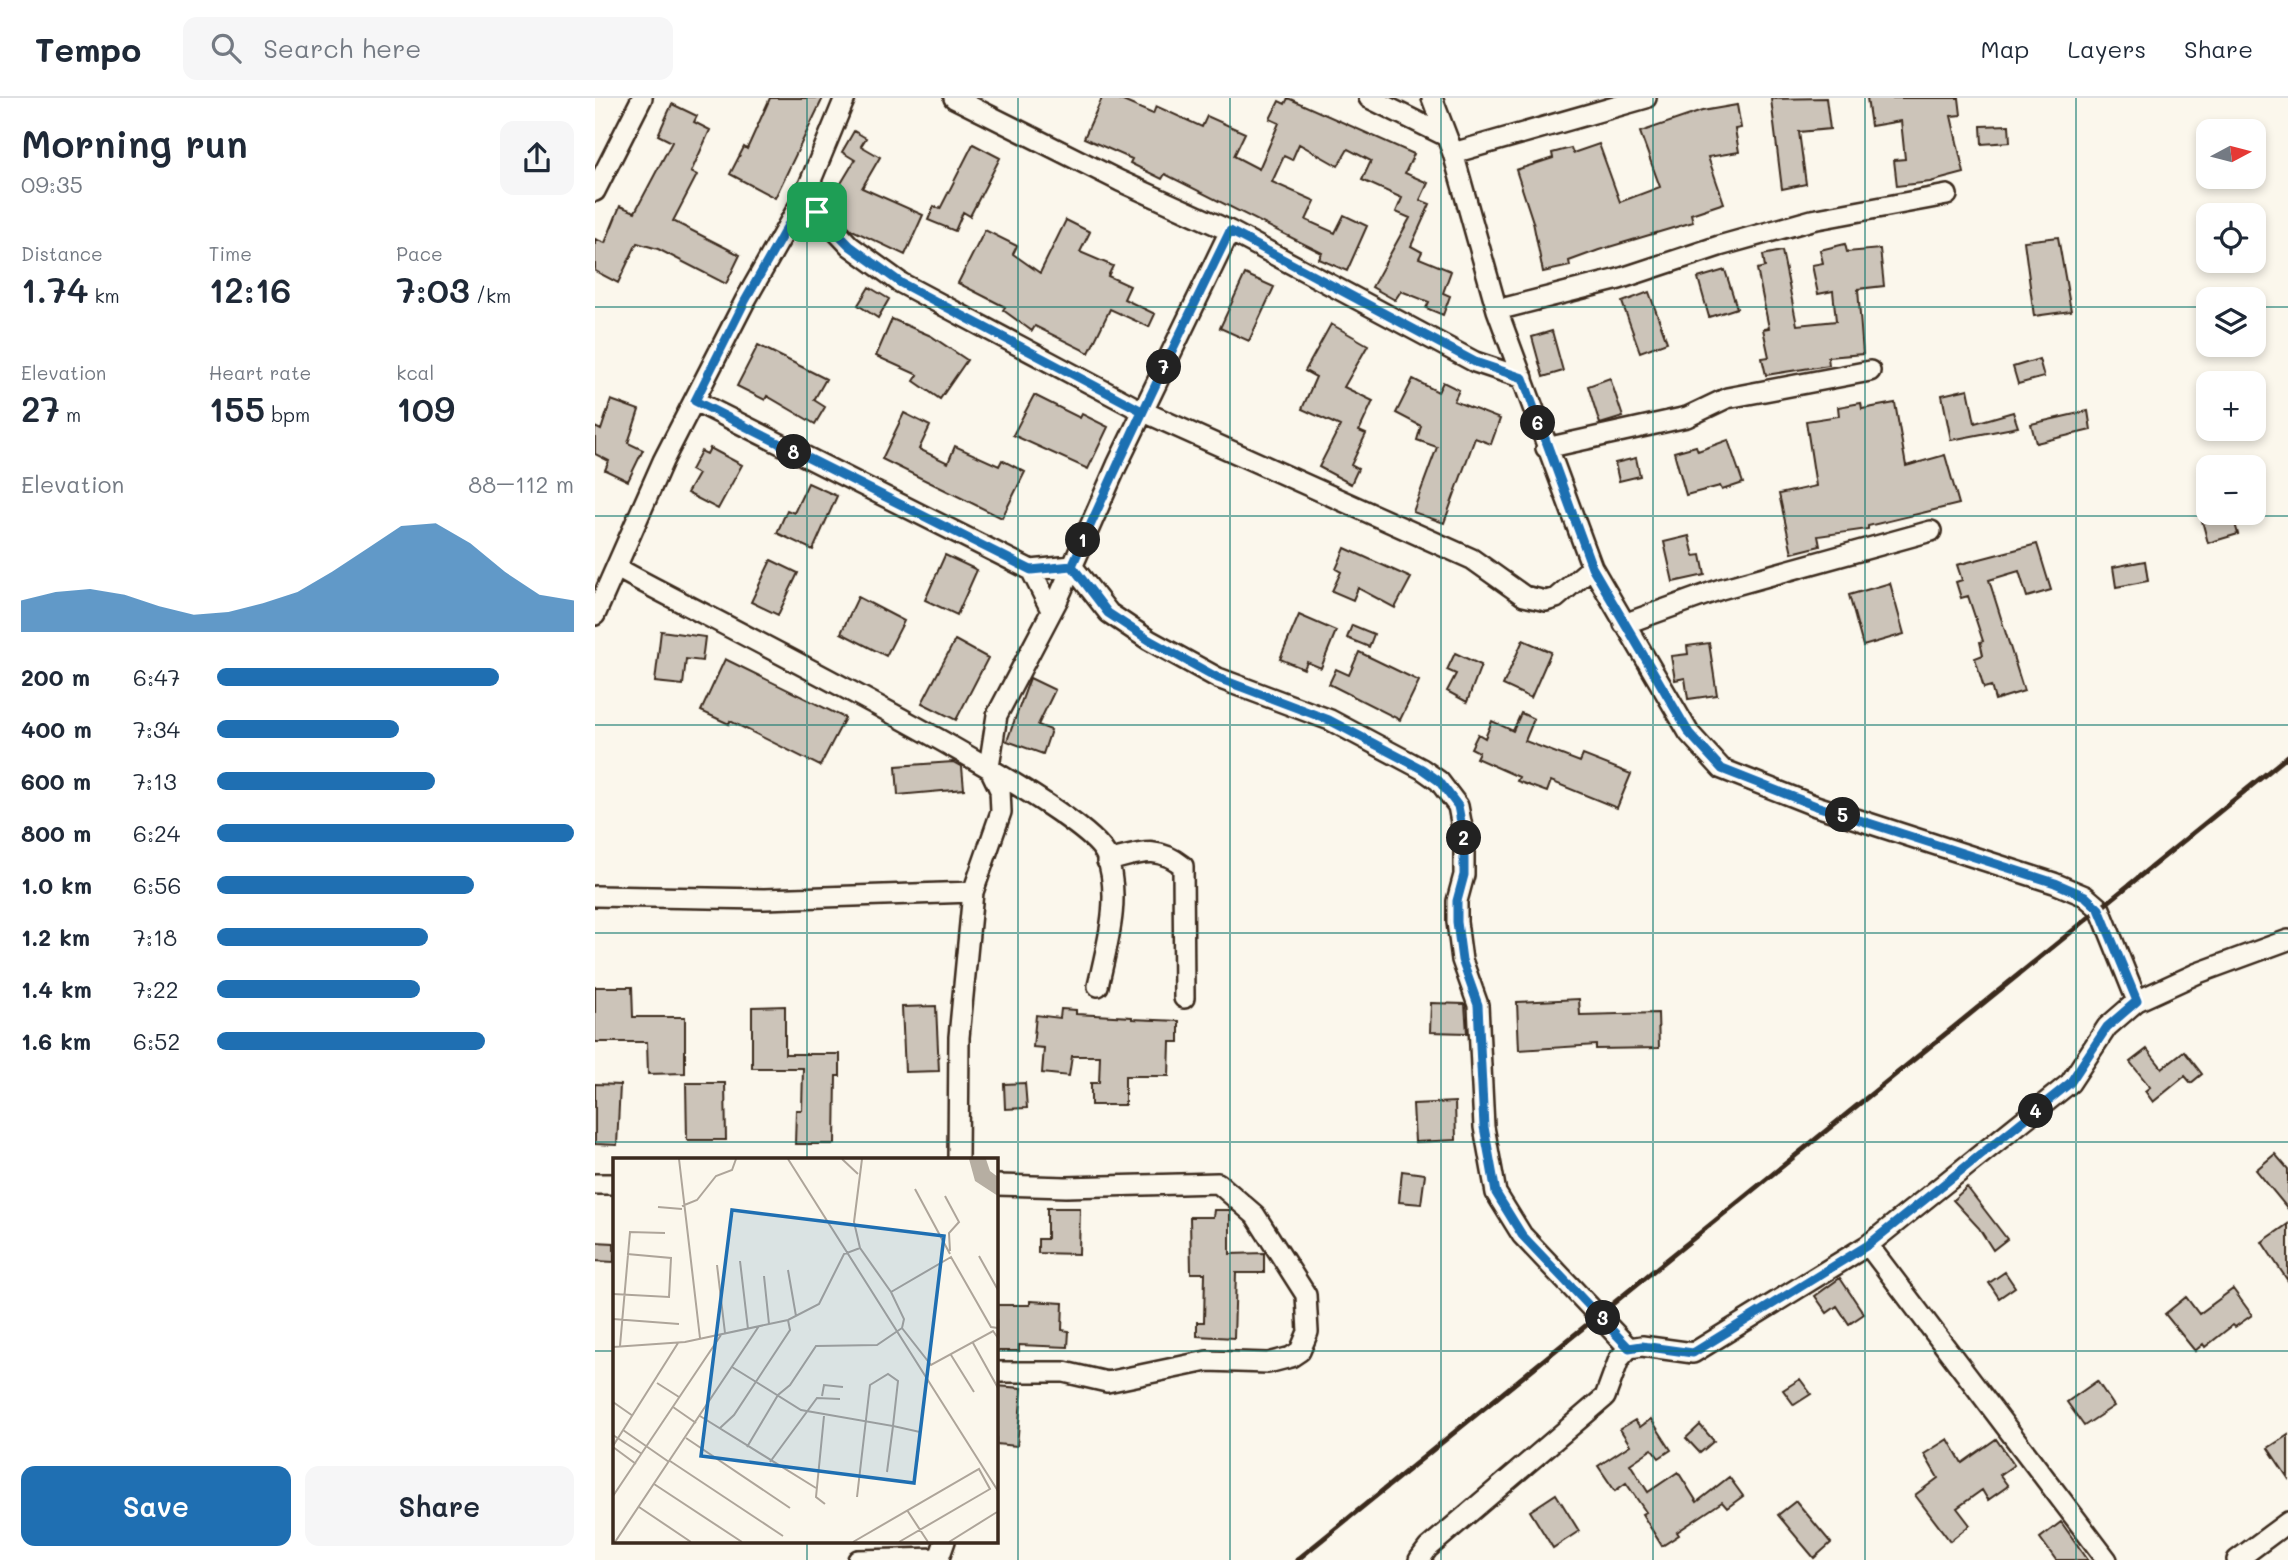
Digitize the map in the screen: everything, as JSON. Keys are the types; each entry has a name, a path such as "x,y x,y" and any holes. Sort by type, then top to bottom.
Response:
{"street":[{"path":"595,191 642,98"},
{"path":"595,615 663,461 745,301 804,197 845,98"},
{"path":"954,98 1120,181 1230,231 1475,362 1523,378"},
{"path":"1369,98 1450,145 1646,98"},
{"path":"1432,98 1450,145 1497,310 1592,567 1689,733 1722,769 1816,806 2055,883 2085,896 2099,909 2137,1001"},
{"path":"1497,310 1619,279 1719,246 1812,220 1947,195"},
{"path":"804,197 850,246 901,283 1142,411 1472,559 1499,580 1537,601 1556,598 1592,567"},
{"path":"958,1158 959,1037 973,892 1001,812 999,790 989,767 997,715 1051,610 1142,411 1230,231"},
{"path":"1546,448 1687,417 1727,398 1870,371"},
{"path":"695,401 1031,570 1072,566"},
{"path":"1623,624 1721,589 1931,531"},
{"path":"1072,566 1108,613 1149,640 1218,678 1329,720 1422,769 1439,781 1458,806 1464,838 1464,875 1457,901 1457,922 1462,960 1478,1005 1484,1127 1496,1193 1522,1235 1629,1348"},
{"path":"617,568 989,767 1087,831 1105,853 1112,916 1098,986"},
{"path":"1031,570 1051,610"},
{"path":"1107,861 1157,851 1169,855 1183,866 1184,998"},
{"path":"595,896 764,899 973,892"},
{"path":"1419,1560 1428,1548 1605,1396 1619,1359 1629,1348 1642,1346 1693,1353 1868,1245 2070,1083 2107,1027 2137,1001 2197,973 2288,940"},
{"path":"997,1185 1066,1187 1218,1183 1255,1216 1306,1296 1309,1317 1308,1332 1300,1351 1291,1357 1268,1363 1206,1361 1107,1382 1064,1372 997,1372"},
{"path":"595,1184 613,1184"},
{"path":"1868,1245 2107,1560"},
{"path":"2237,1560 2288,1522"},
{"path":"858,1560 939,1558 946,1542"}],"building":[{"path":"770,98 823,98 775,198 730,174 744,147 747,149"},
{"path":"1102,98 1116,98 1153,114 1156,106 1202,127 1207,116 1245,133 1234,156 1259,169 1279,123 1270,119 1279,101 1285,104 1288,98 1414,154 1405,173 1428,183 1420,200 1430,204 1411,246 1422,252 1419,258 1451,271 1443,293 1450,296 1443,315 1426,308 1429,302 1401,291 1395,300 1372,287 1410,218 1396,212 1402,198 1362,180 1371,161 1348,149 1338,166 1299,144 1292,160 1284,156 1272,182 1315,201 1306,220 1335,233 1344,215 1367,226 1347,271 1319,259 1322,253 1165,174 1162,179 1130,163 1132,159 1084,138"},
{"path":"1826,98 1830,129 1799,132 1806,184 1782,189 1771,99"},
{"path":"1867,98 1959,98 1961,115 1951,116 1964,173 1930,182 1897,186 1894,160 1905,159 1901,121 1871,126"},
{"path":"672,104 697,116 694,122 710,130 691,172 697,175 673,221 740,255 726,284 658,249 637,243 618,283 595,271 595,239 605,243 620,206 635,212 672,142 658,135"},
{"path":"1737,105 1741,128 1735,129 1739,152 1708,157 1724,203 1691,214 1693,222 1599,250 1569,261 1570,266 1543,272 1533,222 1516,170 1553,158 1552,153 1571,148 1573,153 1599,144 1620,202 1660,187 1640,132 1702,111"},
{"path":"2009,125 2010,142 1982,144 1981,126"},
{"path":"854,131 866,138 861,146 880,157 862,188 923,215 905,255 852,230 828,205 855,160 842,152"},
{"path":"973,144 1000,158 970,216 963,212 955,231 928,220 934,206 940,209"},
{"path":"1066,220 1090,232 1080,252 1113,266 1108,276 1130,286 1124,299 1155,314 1149,327 1110,309 1089,353 1035,326 1032,331 1003,310 1005,307 958,283 985,230 1017,246 1013,254 1040,273"},
{"path":"2058,237 2071,311 2034,316 2024,241"},
{"path":"1845,244 1847,252 1880,249 1884,286 1858,289 1863,354 1828,357 1829,365 1766,375 1762,358 1769,357 1763,329 1769,328 1757,269 1765,267 1763,255 1782,251 1797,325 1836,321 1833,291 1818,294 1812,265 1823,263 1820,250"},
{"path":"1725,270 1737,308 1709,317 1698,278"},
{"path":"1245,274 1274,287 1249,341 1220,328"},
{"path":"869,287 889,299 878,318 858,305"},
{"path":"1649,292 1667,342 1640,352 1622,302"},
{"path":"892,319 931,336 967,360 940,399 914,381 918,375 876,356"},
{"path":"1331,324 1368,345 1344,387 1373,401 1359,431 1366,434 1351,465 1358,469 1351,484 1319,467 1340,426 1302,409 1316,377 1305,371"},
{"path":"1552,331 1563,371 1543,377 1532,337"},
{"path":"758,345 826,379 814,400 825,407 815,424 767,396 765,400 737,386"},
{"path":"2039,359 2044,377 2018,384 2013,367"},
{"path":"1610,378 1623,417 1600,424 1588,386"},
{"path":"1413,379 1438,392 1443,382 1459,390 1454,401 1500,419 1491,444 1475,438 1444,523 1413,512 1437,447 1417,440 1421,426 1396,413"},
{"path":"1968,389 1975,423 2013,412 2018,427 1951,440 1942,395"},
{"path":"1034,395 1080,418 1082,414 1108,427 1088,469 1013,435"},
{"path":"611,400 639,410 628,443 643,450 628,481 605,470 609,461 595,454 595,427 601,430"},
{"path":"1861,403 1862,409 1895,403 1906,466 1945,455 1959,504 1868,526 1868,529 1818,536 1820,546 1792,553 1779,494 1816,486 1806,421 1839,416 1838,407"},
{"path":"2088,411 2091,430 2036,443 2031,424"},
{"path":"904,413 930,426 919,449 948,463 955,446 999,466 1002,460 1025,472 1002,518 882,459"},
{"path":"1728,440 1743,483 1722,490 1720,486 1686,495 1674,452 1696,446 1698,451"},
{"path":"710,448 742,465 718,509 687,493 698,474 691,470 701,451 707,454"},
{"path":"1636,458 1640,476 1619,481 1615,463"},
{"path":"808,483 837,496 813,550 777,533 787,510 794,513"},
{"path":"2203,525 2235,525 2238,534 2208,543"},
{"path":"1689,536 1694,556 1701,555 1705,575 1673,582 1664,542"},
{"path":"2037,544 2051,590 2027,597 2019,571 1989,580 2024,691 1995,700 1991,686 1984,688 1975,658 1983,655 1980,642 1983,641 1968,596 1961,598 1956,582 1962,580 1957,565"},
{"path":"1345,548 1411,578 1395,608 1358,588 1353,600 1332,591 1341,572 1336,569"},
{"path":"945,555 977,570 957,615 925,600"},
{"path":"771,560 798,573 778,615 751,602"},
{"path":"2145,561 2148,581 2116,587 2113,567"},
{"path":"1890,583 1904,634 1863,646 1849,595"},
{"path":"858,597 904,621 886,656 841,633"},
{"path":"1299,615 1336,631 1321,668 1307,662 1304,669 1280,659"},
{"path":"1352,625 1374,634 1369,647 1347,638"},
{"path":"661,631 705,637 702,661 686,659 683,685 655,682"},
{"path":"955,640 988,658 956,720 922,703"},
{"path":"1523,640 1551,652 1531,698 1503,685"},
{"path":"1709,643 1717,695 1688,699 1685,678 1675,680 1671,656 1688,654 1687,646"},
{"path":"1359,652 1419,681 1400,720 1329,684 1336,669 1349,675"},
{"path":"1455,653 1481,665 1467,702 1447,691 1456,674 1447,670"},
{"path":"725,659 845,718 820,766 730,721 729,724 701,711"},
{"path":"1030,678 1055,690 1038,725 1051,730 1043,754 1007,741"},
{"path":"1521,713 1534,719 1525,741 1580,762 1583,755 1631,774 1617,808 1551,781 1547,792 1517,781 1519,777 1476,758 1479,752 1471,748 1478,734 1485,738 1492,721 1513,731"},
{"path":"953,762 962,767 964,789 898,795 896,766"},
{"path":"595,987 632,987 633,1017 685,1017 685,1073 648,1074 647,1042 595,1042"},
{"path":"1579,999 1580,1015 1658,1013 1659,1048 1596,1049 1596,1045 1519,1050 1517,1002"},
{"path":"1431,1003 1465,1004 1467,1033 1430,1032"},
{"path":"785,1006 785,1054 840,1054 840,1076 836,1076 835,1144 795,1144 796,1110 802,1110 803,1068 752,1068 752,1007"},
{"path":"936,1006 939,1071 905,1072 902,1007"},
{"path":"1061,1009 1076,1010 1076,1014 1179,1021 1179,1042 1170,1042 1169,1076 1125,1076 1125,1105 1091,1105 1091,1083 1099,1083 1100,1056 1072,1056 1069,1076 1042,1073 1044,1048 1033,1047 1036,1015 1060,1018"},
{"path":"2147,1049 2162,1068 2184,1051 2202,1074 2191,1083 2185,1076 2153,1102 2145,1091 2150,1087 2130,1062"},
{"path":"686,1083 725,1083 726,1140 687,1140"},
{"path":"1025,1083 1027,1108 1005,1109 1004,1084"},
{"path":"595,1084 620,1085 617,1145 595,1144"},
{"path":"1455,1102 1456,1140 1415,1142 1413,1104"},
{"path":"2275,1154 2288,1169 2288,1209 2256,1170"},
{"path":"1402,1171 1425,1174 1421,1204 1399,1202"},
{"path":"1967,1187 2007,1239 1993,1250 1979,1228 1953,1200"},
{"path":"1047,1208 1080,1208 1079,1254 1038,1253 1038,1239 1047,1239"},
{"path":"1214,1210 1230,1210 1230,1254 1264,1253 1264,1273 1236,1273 1234,1338 1197,1336 1197,1322 1204,1322 1205,1273 1191,1273 1190,1217 1213,1217"},
{"path":"2288,1224 2288,1281 2262,1242"},
{"path":"595,1242 613,1243 613,1262 595,1261"},
{"path":"2005,1272 2015,1287 1999,1298 1989,1283"},
{"path":"1840,1278 1864,1314 1849,1324 1837,1306 1827,1313 1815,1296"},
{"path":"2233,1289 2252,1315 2195,1351 2165,1314 2186,1297 2199,1314"},
{"path":"1030,1301 1063,1303 1062,1330 1069,1331 1068,1347 1019,1345 1019,1351 997,1351 997,1305 1030,1305"},
{"path":"1800,1379 1811,1394 1794,1405 1783,1390"},
{"path":"2097,1381 2114,1406 2084,1426 2067,1402"},
{"path":"997,1386 1022,1388 1017,1446 997,1444"},
{"path":"1651,1419 1671,1450 1659,1458 1652,1449 1630,1464 1648,1492 1678,1472 1697,1502 1729,1477 1743,1496 1727,1508 1722,1502 1677,1532 1679,1535 1662,1546 1642,1514 1646,1512 1626,1483 1615,1491 1598,1466 1630,1445 1620,1429 1635,1420 1640,1427"},
{"path":"1700,1425 1714,1441 1700,1453 1686,1438"},
{"path":"2288,1435 2288,1478 2268,1448"},
{"path":"1948,1439 1962,1463 1996,1439 2014,1465 2000,1475 2008,1486 1988,1500 1982,1490 1957,1508 1970,1525 1950,1541 1915,1495 1938,1478 1924,1454"},
{"path":"1556,1494 1579,1531 1553,1548 1530,1511"},
{"path":"1796,1501 1831,1543 1814,1558 1778,1515"},
{"path":"2061,1522 2088,1560 2056,1560 2040,1538"}],"railway":[{"path":"1297,1560 2288,756"}],"route":[{"path":"817,212 804,197 745,301 695,401 1031,570 1072,566 1094,515 1142,411 1230,231 1475,362 1523,378 1546,448 1592,567 1689,733 1722,769 1816,806 2055,883 2085,896 2099,909 2137,1001 2107,1027 2070,1083 1868,1245 1693,1353 1642,1346 1629,1348 1600,1314 1522,1235 1496,1193 1484,1127 1478,1005 1462,960 1456,912 1464,875 1464,838 1458,806 1439,781 1422,769 1329,720 1218,678 1149,640 1108,613 1072,566 1142,411 901,283 850,246 817,212"}]}
